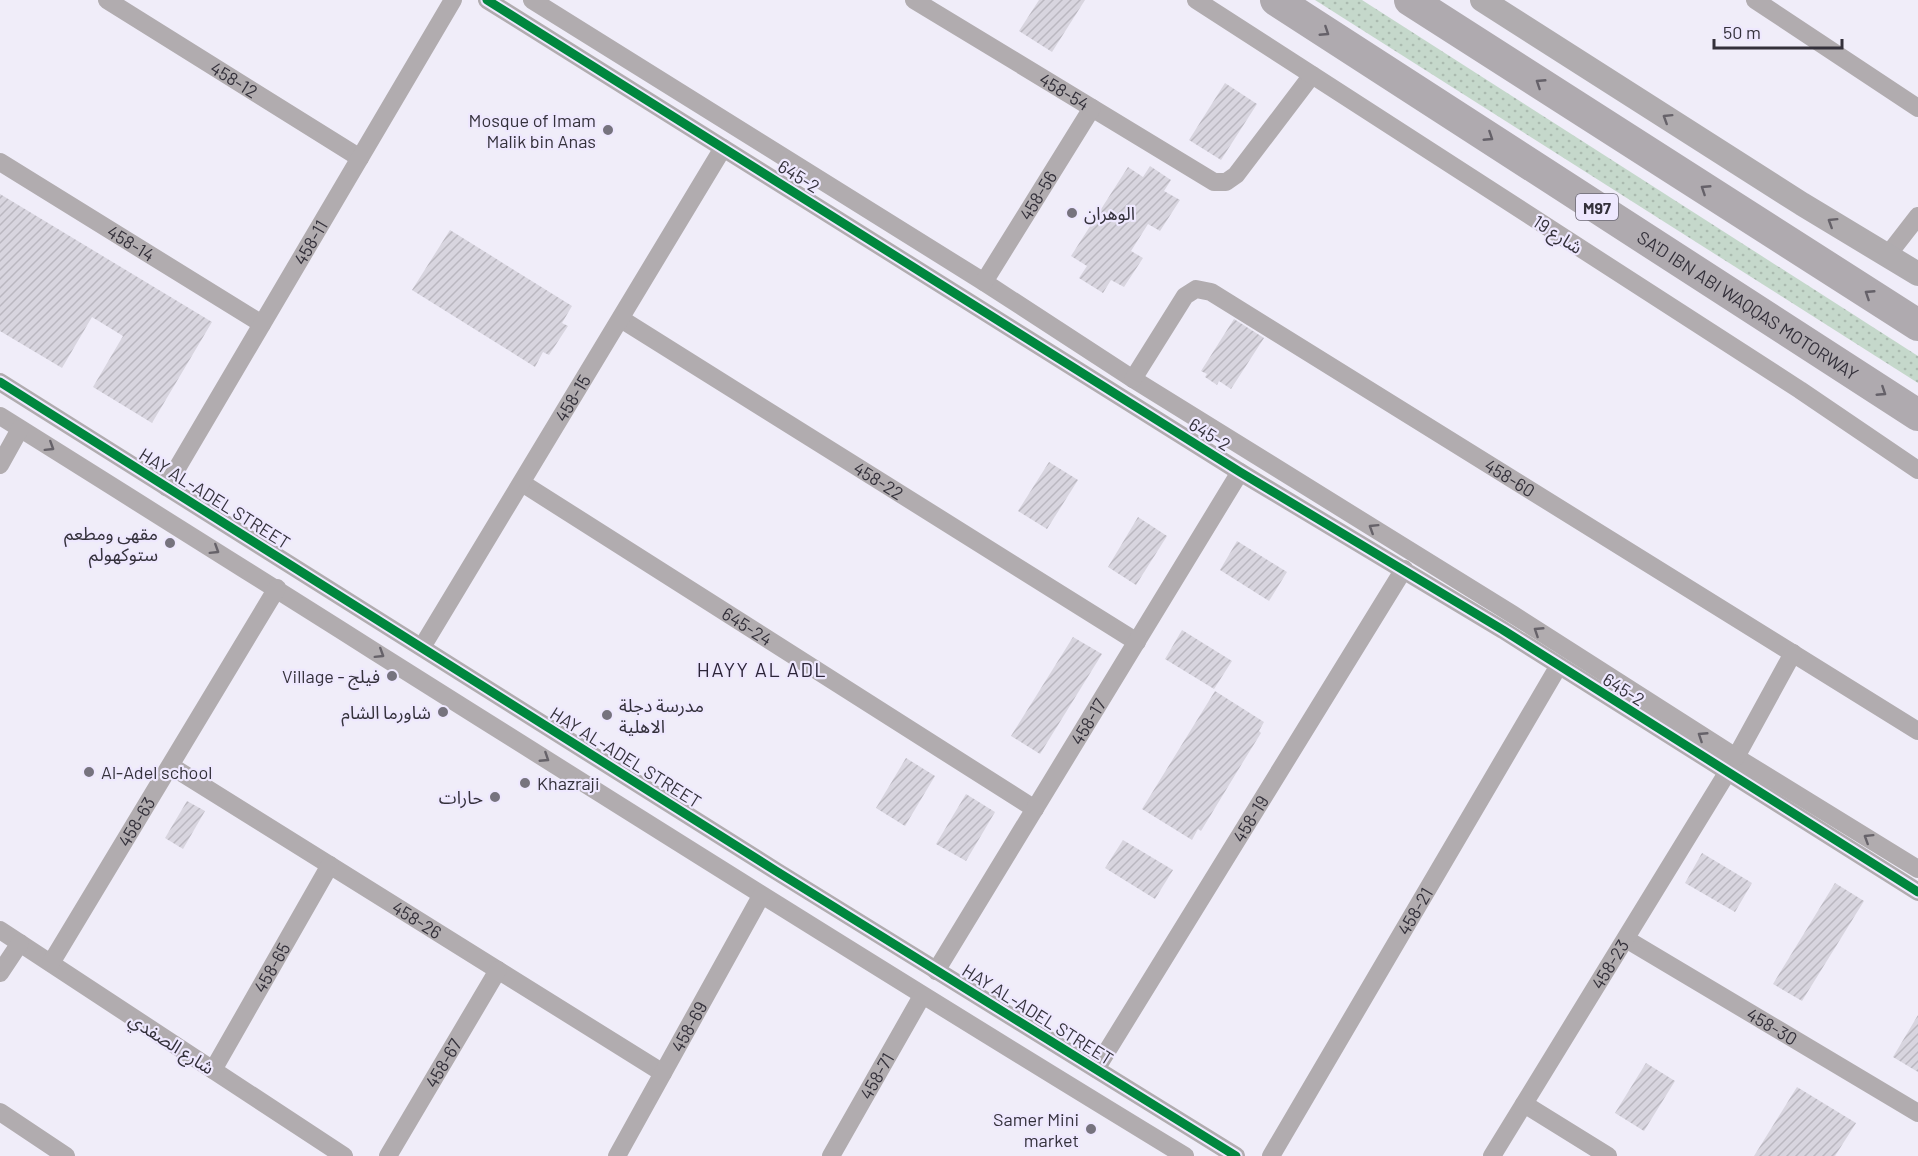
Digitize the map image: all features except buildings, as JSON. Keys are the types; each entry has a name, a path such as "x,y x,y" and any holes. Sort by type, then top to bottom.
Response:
{"highway":[{"name":"SA'D IBN ABI WAQQAS MOTORWAY","path":"1276,0 1918,415"},
{"path":"1410,0 1918,325"}],"street":[{"name":"458-12","path":"107,0 360,158"},
{"name":"458-11","path":"166,487 453,0"},
{"name":"645-2","path":"487,0 1240,472 1404,569 1558,667 1918,869"},
{"name":"645-2","path":"532,0 984,282 1133,379 1512,614 1918,892"},
{"name":"458-54","path":"914,0 1214,182 1226,182 1236,175 1311,75"},
{"name":"شارع 19","path":"1196,0 1791,384 1918,470"},
{"path":"1482,0 1792,198 1918,274"},
{"path":"1755,0 1918,108"},
{"path":"1779,15 1789,0"},
{"name":"458-56","path":"984,282 1092,108"},
{"name":"458-15","path":"422,647 723,148"},
{"name":"458-14","path":"0,162 262,324"},
{"path":"1887,256 1918,216"},
{"name":"458-60","path":"1133,379 1185,296 1196,289 1211,292 1918,731"},
{"name":"458-22","path":"621,319 1137,642"},
{"name":"HAY AL-ADEL STREET","path":"0,382 936,971 1236,1156"},
{"path":"0,416 507,733 761,896 1185,1156"},
{"path":"0,465 20,429"},
{"name":"458-17","path":"936,971 1240,472"},
{"name":"645-24","path":"522,483 1035,809"},
{"name":"458-19","path":"1096,1069 1404,569"},
{"name":"458-63","path":"51,963 277,588"},
{"path":"1503,630 1512,614"},
{"name":"458-23","path":"1492,1156 1731,765 1794,653"},
{"name":"458-21","path":"1271,1156 1558,667"},
{"path":"507,733 520,709"},
{"name":"458-26","path":"171,765 663,1073"},
{"name":"458-65","path":"213,1070 330,865"},
{"name":"458-69","path":"617,1156 761,896"},
{"name":"شارع الصفدي","path":"0,930 213,1070 334,1153"},
{"name":"458-30","path":"1626,939 1918,1113"},
{"path":"0,973 20,943"},
{"name":"458-67","path":"388,1156 498,970"},
{"name":"458-71","path":"831,1156 922,996"},
{"path":"1524,1104 1608,1156"},
{"path":"0,1112 45,1150 66,1156"}],"green space":[{"path":"1315,0 1362,0 1918,356 1918,383"}],"cycle path":[{"path":"487,0 1240,472 1503,630 1918,892"},
{"path":"0,382 776,871 1236,1156"}],"place":[{"name":"Mosque of Imam Malik bin Anas","path":"608,130"},
{"name":"الوهران","path":"1072,213"},
{"name":"مقهى ومطعم ستوكهولم","path":"170,543"},
{"name":"Village - فيلج","path":"392,676"},
{"name":"شاورما الشام","path":"443,712"},
{"name":"مدرسة دجلة الاهلية","path":"607,715"},
{"name":"Al-Adel school","path":"89,772"},
{"name":"Khazraji","path":"525,783"},
{"name":"حارات","path":"495,797"},
{"name":"Samer Mini market","path":"1091,1129"}],"district":[{"name":"HAYY AL ADL","path":"762,669"}]}
